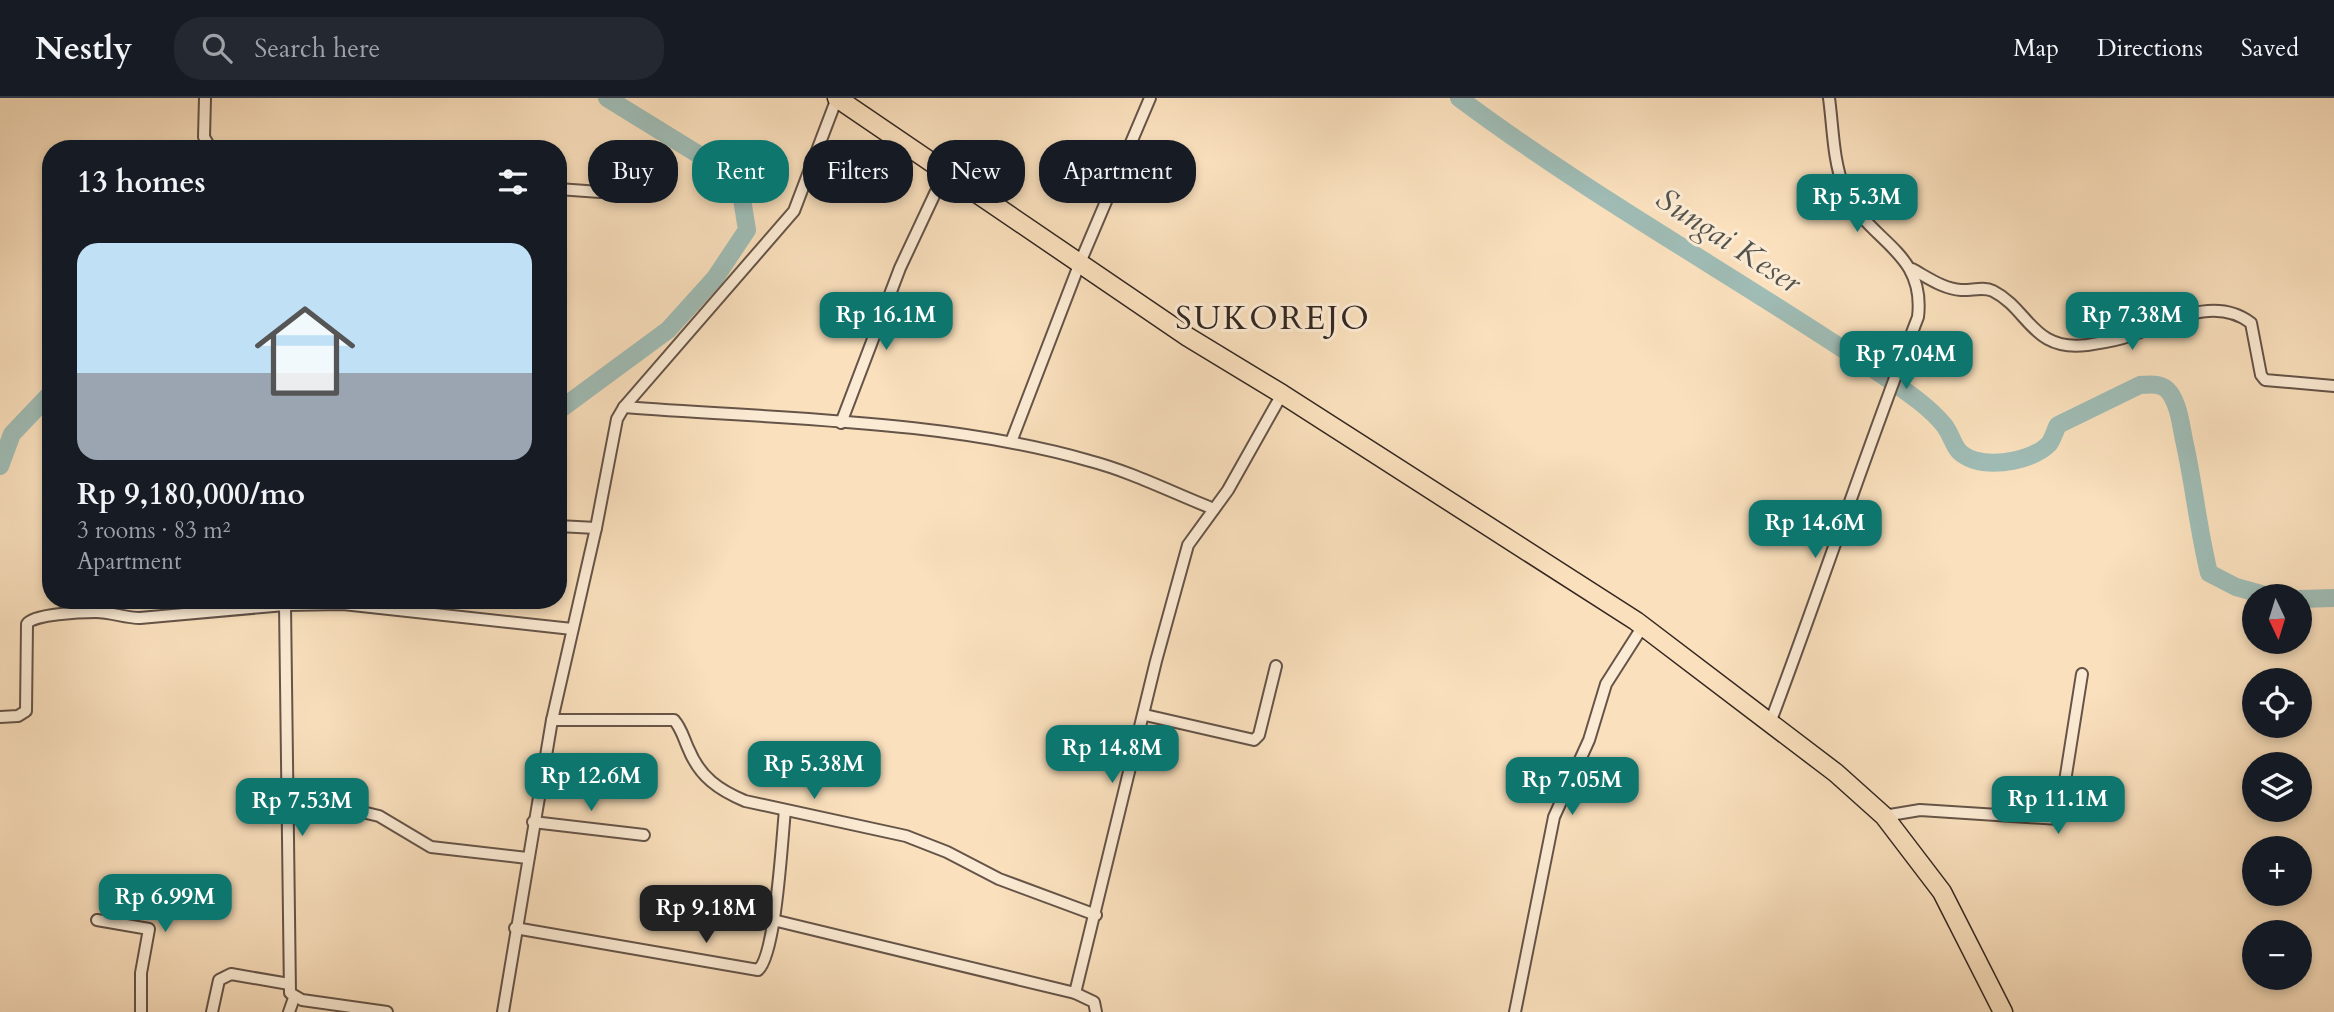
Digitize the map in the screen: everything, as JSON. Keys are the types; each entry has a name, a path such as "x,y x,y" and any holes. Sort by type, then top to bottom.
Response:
{"highway":[{"path":"837,98 927,157"},
{"path":"992,203 1079,265 1188,337 1282,394 1643,626 1836,773 1884,816 1942,892 2003,1012"}],"street":[{"path":"205,98 206,140"},
{"path":"503,1012 552,720 596,528 612,435 624,407 794,211 837,98"},
{"path":"1011,442 1079,265 1150,98"},
{"path":"1770,723 1832,559 1883,406 1918,317 1919,286 1912,269 1858,211 1844,189 1829,98"},
{"path":"567,190 588,191"},
{"path":"841,423 900,268 931,203"},
{"path":"1912,269 1951,288 1993,291 2041,335 2066,344 2084,345 2127,337 2194,312 2223,312 2242,316 2251,323 2261,375 2265,380 2334,386"},
{"path":"1075,993 1145,715 1156,661 1188,545 1214,509 1282,394"},
{"path":"624,407 841,423 1011,442 1091,461 1214,509"},
{"path":"567,526 596,528"},
{"path":"0,717 18,716 26,711 26,632 27,622 32,618 98,612 123,618 140,618 240,609"},
{"path":"285,609 289,984 294,998 289,1012"},
{"path":"402,609 572,629"},
{"path":"1515,1012 1554,817 1589,740 1606,684 1643,626"},
{"path":"1145,715 1254,740 1259,735 1276,666"},
{"path":"1884,816 1920,810 2059,819 2082,674"},
{"path":"552,720 674,720 694,761 707,780 745,801 906,836 947,852 999,879 1096,915"},
{"path":"286,813 315,803 333,805 379,817 431,847 527,858"},
{"path":"515,928 753,970 762,967 774,920 785,810"},
{"path":"534,822 644,835"},
{"path":"97,920 149,929 141,973 145,1011"},
{"path":"774,920 1075,993 1094,1002 1096,1012"},
{"path":"212,1012 219,980 231,974 289,984"},
{"path":"294,998 387,1012"}],"waterway":[{"name":"Sungai Keser","path":"567,404 668,330 715,278 747,230 742,199 727,172 607,98"},
{"name":"Sungai Keser","path":"1459,98 1565,172 1898,386 1932,413 1944,425 1958,450 1974,460 1993,463 2024,458 2049,444 2058,425 2140,385 2164,387 2173,398 2179,416 2209,573 2242,589"},
{"name":"Sungai Keser","path":"0,466 12,434 42,402"},
{"name":"Sungai Keser","path":"2312,599 2334,598"}],"district":[{"name":"SUKOREJO","path":"1273,317"}]}
